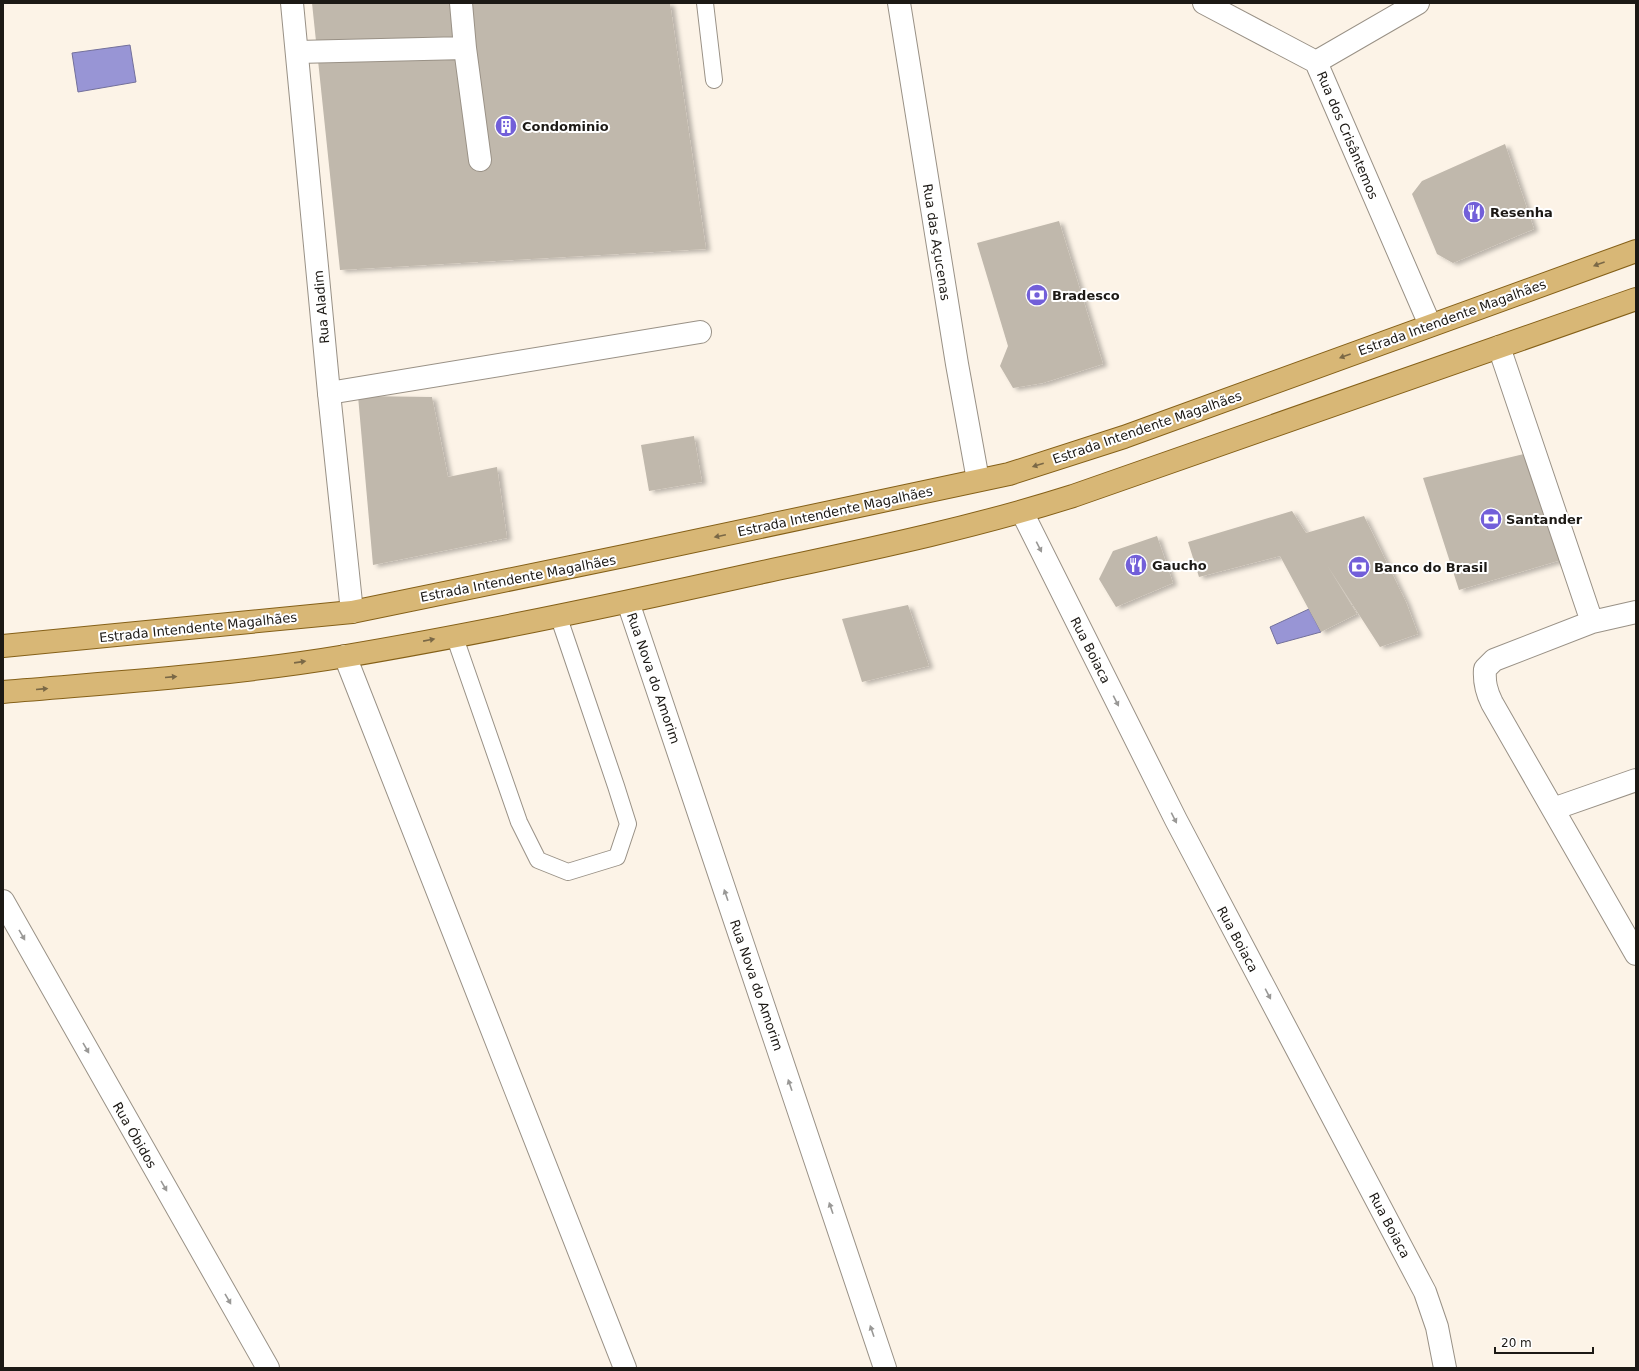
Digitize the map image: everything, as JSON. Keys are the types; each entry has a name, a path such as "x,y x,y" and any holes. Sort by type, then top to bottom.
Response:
{"main road":[{"name":"Estrada Intendente Magalhães","path":"3,646 352,612 1009,474 1124,437 1636,251"},
{"path":"3,692 224,672 345,656 628,602 945,532 1022,512 1073,496 1636,299"}],"street":[{"name":"Rua Aladim","path":"292,3 329,393 352,612"},
{"path":"461,3 465,48 480,160"},
{"name":"Rua das Açucenas","path":"899,3 956,356 978,480"},
{"name":"Rua dos Crisântemos","path":"1204,3 1316,62 1430,325"},
{"path":"1316,62 1418,3"},
{"path":"297,52 465,48"},
{"path":"329,393 700,332"},
{"path":"1499,346 1592,622"},
{"name":"Rua Boiaca","path":"1022,512 1176,820 1425,1292 1437,1327 1445,1368"},
{"name":"Rua Nova do Amorim","path":"628,602 885,1368"},
{"path":"1636,612 1592,622 1494,660 1485,669 1486,691 1636,954"},
{"path":"345,656 624,1368"},
{"path":"1553,809 1636,780"},
{"name":"Rua Óbidos","path":"3,901 268,1368"}],"lane":[{"path":"705,3 714,80"},
{"path":"454,635 519,822 538,860 568,872 617,857 628,824 558,615"}],"shaded area":[{"path":"130,45 136,82 78,92 72,53"},
{"path":"1309,609 1321,632 1277,644 1270,627"}],"building":[{"name":"Condominio","path":"312,3 670,3 706,249 340,270"},
{"name":"Resenha","path":"1505,144 1534,229 1453,263 1437,254 1412,194 1422,181"},
{"name":"Bradesco","path":"1059,221 1103,364 1043,383 1013,388 1000,366 1008,346 977,243"},
{"path":"358,396 432,397 448,477 497,467 507,538 373,565"},
{"path":"694,436 702,482 649,491 641,445"},
{"name":"Santander","path":"1524,454 1561,560 1459,590 1423,478"},
{"path":"1292,511 1306,533 1364,516 1406,602 1418,634 1380,647 1327,565 1357,614 1321,632 1280,556 1199,577 1188,542"},
{"name":"Gaucho","path":"1157,536 1173,583 1116,607 1099,579 1113,551"},
{"path":"908,605 929,666 862,682 842,619"}],"place":[{"name":"Condominio","path":"506,126"},
{"name":"Resenha","path":"1474,212"},
{"name":"Bradesco","path":"1037,295"},
{"name":"Santander","path":"1491,519"},
{"name":"Gaucho","path":"1136,565"},
{"name":"Banco do Brasil","path":"1359,567"}]}
